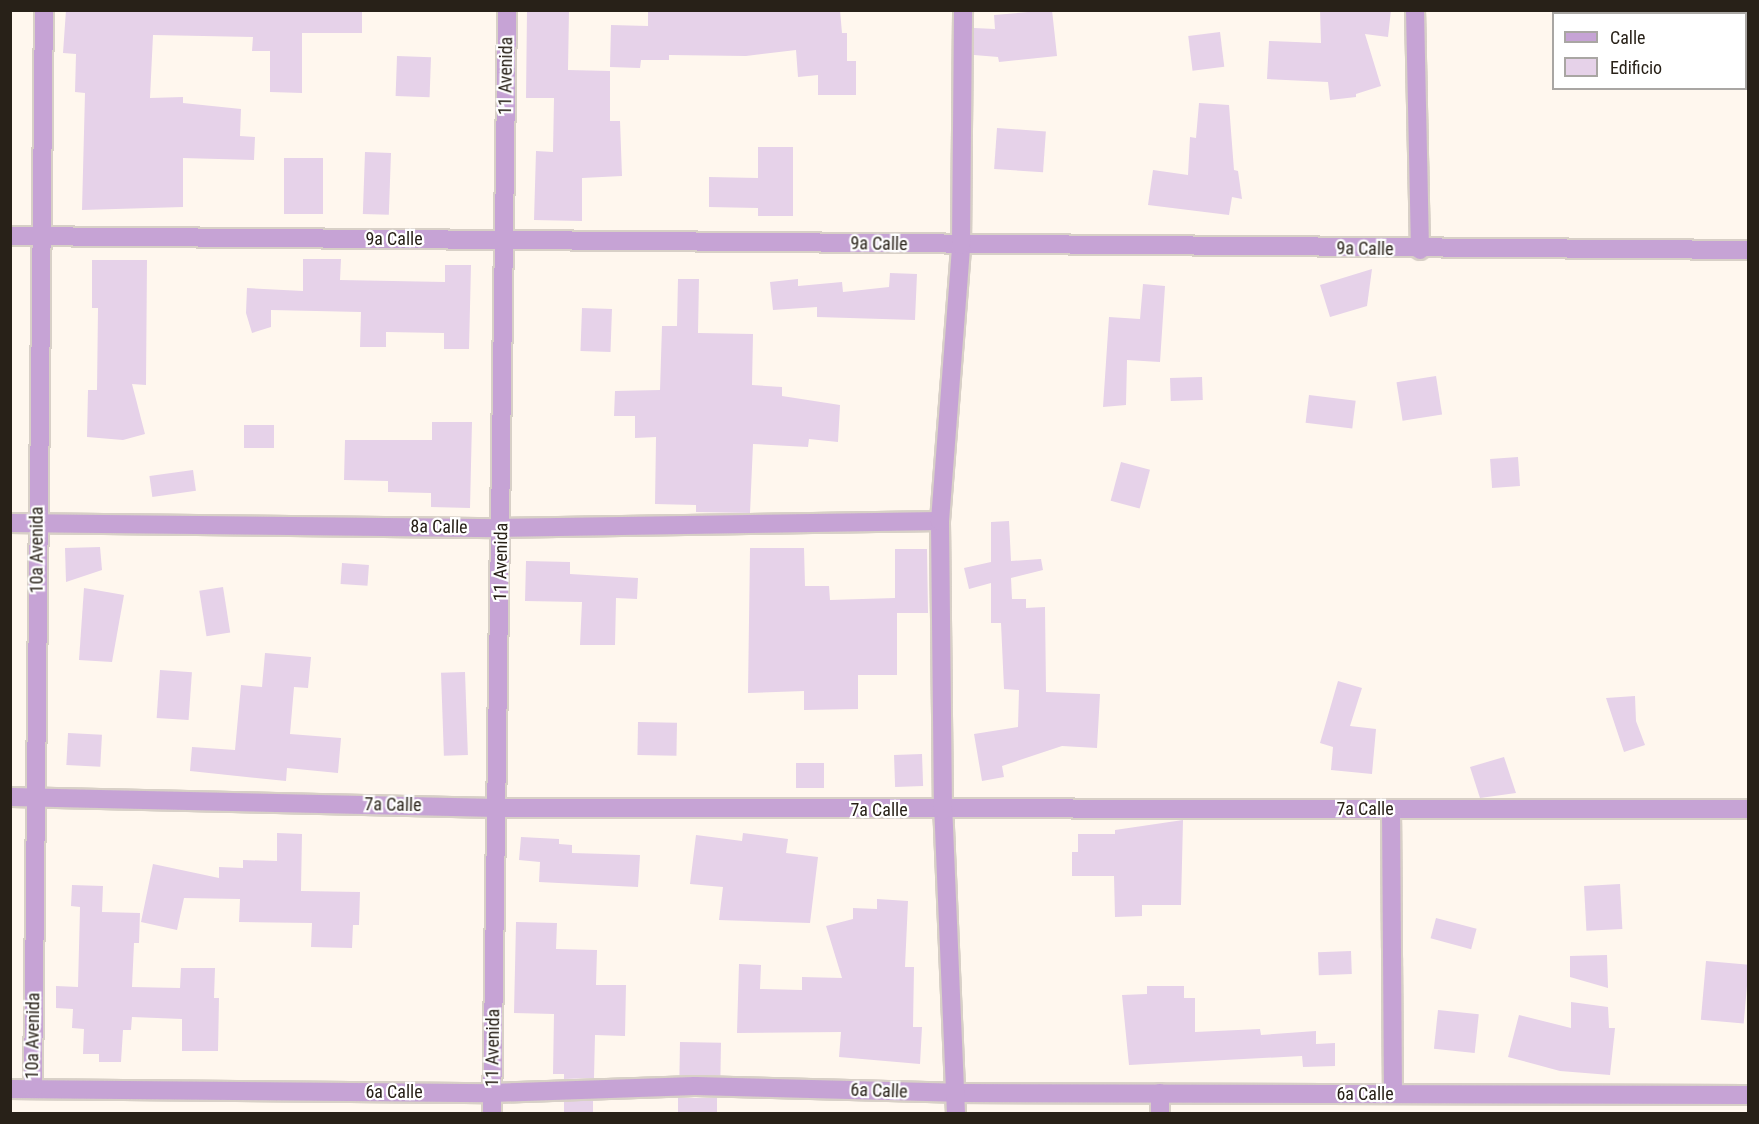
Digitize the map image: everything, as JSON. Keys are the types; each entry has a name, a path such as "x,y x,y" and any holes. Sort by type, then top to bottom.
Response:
{"street":[{"name":"10a Avenida","path":"33,1089 44,10"},
{"name":"11 Avenida","path":"492,1113 498,808 507,10"},
{"path":"956,1113 943,810 940,521 960,245 963,10"},
{"path":"1415,10 1420,250"},
{"name":"9a Calle","path":"10,236 1420,250 1749,250"},
{"name":"8a Calle","path":"10,523 501,528 940,521"},
{"name":"7a Calle","path":"10,797 498,808 1749,809"},
{"path":"1391,809 1393,1094"},
{"name":"6a Calle","path":"10,1089 492,1093 695,1086 956,1093 1749,1095"},
{"path":"1160,1093 1160,1113"}],"building":[{"path":"66,10 362,10 362,33 302,33 302,93 270,92 270,51 252,51 253,37 153,35 150,98 183,97 183,103 241,109 240,136 255,137 254,160 183,158 183,207 82,210 85,93 75,92 76,54 63,53"},
{"path":"527,10 569,10 568,70 610,71 610,121 620,121 622,176 582,178 582,221 534,220 536,151 553,152 554,98 526,98"},
{"path":"648,10 840,10 842,33 847,33 847,61 856,61 856,95 818,95 818,75 798,77 796,50 746,56 669,55 669,60 641,60 640,68 610,67 611,25 648,26"},
{"path":"1052,10 1057,56 999,62 998,57 974,55 974,28 995,29 994,15"},
{"path":"1320,10 1391,10 1388,37 1365,34 1381,86 1356,94 1356,97 1330,100 1328,82 1267,79 1269,41 1321,43"},
{"path":"1220,32 1224,67 1193,71 1188,36"},
{"path":"397,56 431,57 430,97 396,96"},
{"path":"1199,103 1229,105 1234,170 1238,171 1242,199 1232,197 1229,215 1148,205 1153,170 1188,175 1190,137 1196,138"},
{"path":"997,128 1046,131 1043,172 994,169"},
{"path":"758,147 793,147 793,216 758,216 758,208 709,207 709,177 758,178"},
{"path":"365,152 391,153 389,215 363,214"},
{"path":"284,158 323,158 323,214 284,214"},
{"path":"303,259 341,259 340,280 445,282 445,265 471,265 469,349 444,349 444,333 386,332 386,347 360,347 361,312 271,310 271,327 252,333 246,313 247,288 303,291"},
{"path":"92,260 147,260 146,385 132,384 145,434 123,440 87,437 88,390 97,390 98,308 92,308"},
{"path":"1372,269 1367,306 1330,317 1320,285"},
{"path":"890,273 917,274 915,320 817,317 817,307 773,310 770,282 798,279 798,286 842,282 843,292 889,287"},
{"path":"678,279 699,279 698,333 753,334 752,385 782,387 782,396 840,405 838,442 809,439 808,447 753,444 750,513 696,512 696,505 655,504 656,437 635,438 635,416 614,416 615,391 660,390 662,326 677,326"},
{"path":"1143,284 1165,286 1160,362 1127,360 1126,405 1103,407 1109,317 1140,319"},
{"path":"582,308 612,309 610,352 580,351"},
{"path":"1436,376 1442,415 1403,421 1396,382"},
{"path":"1202,377 1203,400 1171,401 1170,378"},
{"path":"1309,395 1356,401 1352,429 1306,423"},
{"path":"432,422 472,422 470,508 431,507 431,493 388,492 388,481 344,480 345,440 432,440"},
{"path":"244,425 274,425 274,448 244,448"},
{"path":"1518,457 1520,486 1492,488 1490,459"},
{"path":"1121,462 1150,470 1140,508 1111,501"},
{"path":"193,470 196,491 152,497 149,476"},
{"path":"1009,521 1011,561 1041,559 1043,570 1011,578 1012,599 1026,599 1026,608 1045,607 1046,692 1100,694 1097,748 1062,746 1002,766 1004,777 982,781 974,734 1018,727 1019,690 1004,689 1001,623 991,623 991,583 969,589 964,568 991,562 991,522"},
{"path":"100,547 102,570 66,582 65,548"},
{"path":"750,548 804,548 805,586 829,586 830,600 895,598 895,549 927,549 928,613 897,613 897,675 858,675 858,709 804,710 804,691 748,693"},
{"path":"526,561 570,562 570,574 638,578 637,599 616,598 615,645 580,645 582,602 525,601"},
{"path":"342,563 369,565 367,586 341,584"},
{"path":"223,587 230,632 206,636 199,591"},
{"path":"84,588 124,595 112,662 79,660"},
{"path":"265,653 311,657 308,688 294,687 290,734 341,738 338,773 287,768 286,781 190,771 192,747 235,750 241,685 262,687"},
{"path":"160,670 192,672 189,720 157,718"},
{"path":"465,672 468,755 444,756 441,673"},
{"path":"1338,681 1362,688 1350,726 1376,729 1372,774 1331,770 1333,747 1320,743"},
{"path":"1635,696 1636,721 1645,745 1624,752 1606,698"},
{"path":"638,722 677,723 676,756 637,755"},
{"path":"68,733 102,735 100,767 66,765"},
{"path":"922,754 923,786 895,787 894,755"},
{"path":"1504,757 1516,793 1480,798 1470,767"},
{"path":"796,763 824,763 824,788 796,788"},
{"path":"1183,820 1181,905 1142,905 1142,916 1115,917 1114,876 1072,876 1072,852 1078,852 1078,834 1115,834 1115,830"},
{"path":"277,833 302,834 301,891 360,892 359,925 353,925 352,948 311,947 312,923 239,922 240,899 184,898 177,930 141,922 153,864 219,878 219,867 243,868 243,860 277,861"},
{"path":"743,833 788,839 786,853 818,857 810,923 719,920 723,887 690,884 696,835 742,841"},
{"path":"521,837 559,839 559,844 572,845 572,853 640,855 638,887 539,882 540,862 519,860"},
{"path":"1620,884 1622,929 1586,931 1584,886"},
{"path":"72,885 103,886 102,912 140,913 139,943 134,943 132,987 180,988 181,968 215,968 214,998 219,998 218,1051 182,1051 182,1019 132,1017 131,1030 123,1030 121,1062 99,1062 99,1054 83,1054 84,1029 72,1028 73,1009 56,1008 56,986 78,987 80,907 71,906"},
{"path":"877,899 908,901 905,967 914,967 913,1027 922,1027 920,1064 839,1057 841,1032 737,1033 739,964 761,965 760,989 802,990 802,977 842,978 826,926 853,919 853,908 877,909"},
{"path":"1436,918 1477,929 1471,949 1431,938"},
{"path":"516,922 557,923 556,949 597,950 596,985 626,985 625,1036 595,1035 594,1078 564,1079 564,1074 553,1074 554,1014 514,1013"},
{"path":"1351,951 1352,974 1319,975 1318,952"},
{"path":"1607,955 1608,988 1570,977 1570,956"},
{"path":"1706,961 1748,965 1744,1024 1701,1020"},
{"path":"1147,986 1184,986 1184,998 1195,998 1195,1032 1260,1029 1261,1035 1316,1031 1316,1044 1335,1043 1335,1066 1303,1067 1302,1056 1129,1065 1122,995 1147,994"},
{"path":"1571,1002 1608,1007 1609,1028 1615,1028 1610,1075 1560,1071 1508,1057 1519,1015 1571,1028"},
{"path":"1438,1010 1479,1014 1475,1053 1434,1049"},
{"path":"680,1042 721,1043 720,1076 679,1075"},
{"path":"678,1098 717,1098 717,1113 678,1113"},
{"path":"564,1101 593,1101 593,1113 564,1113"}]}
